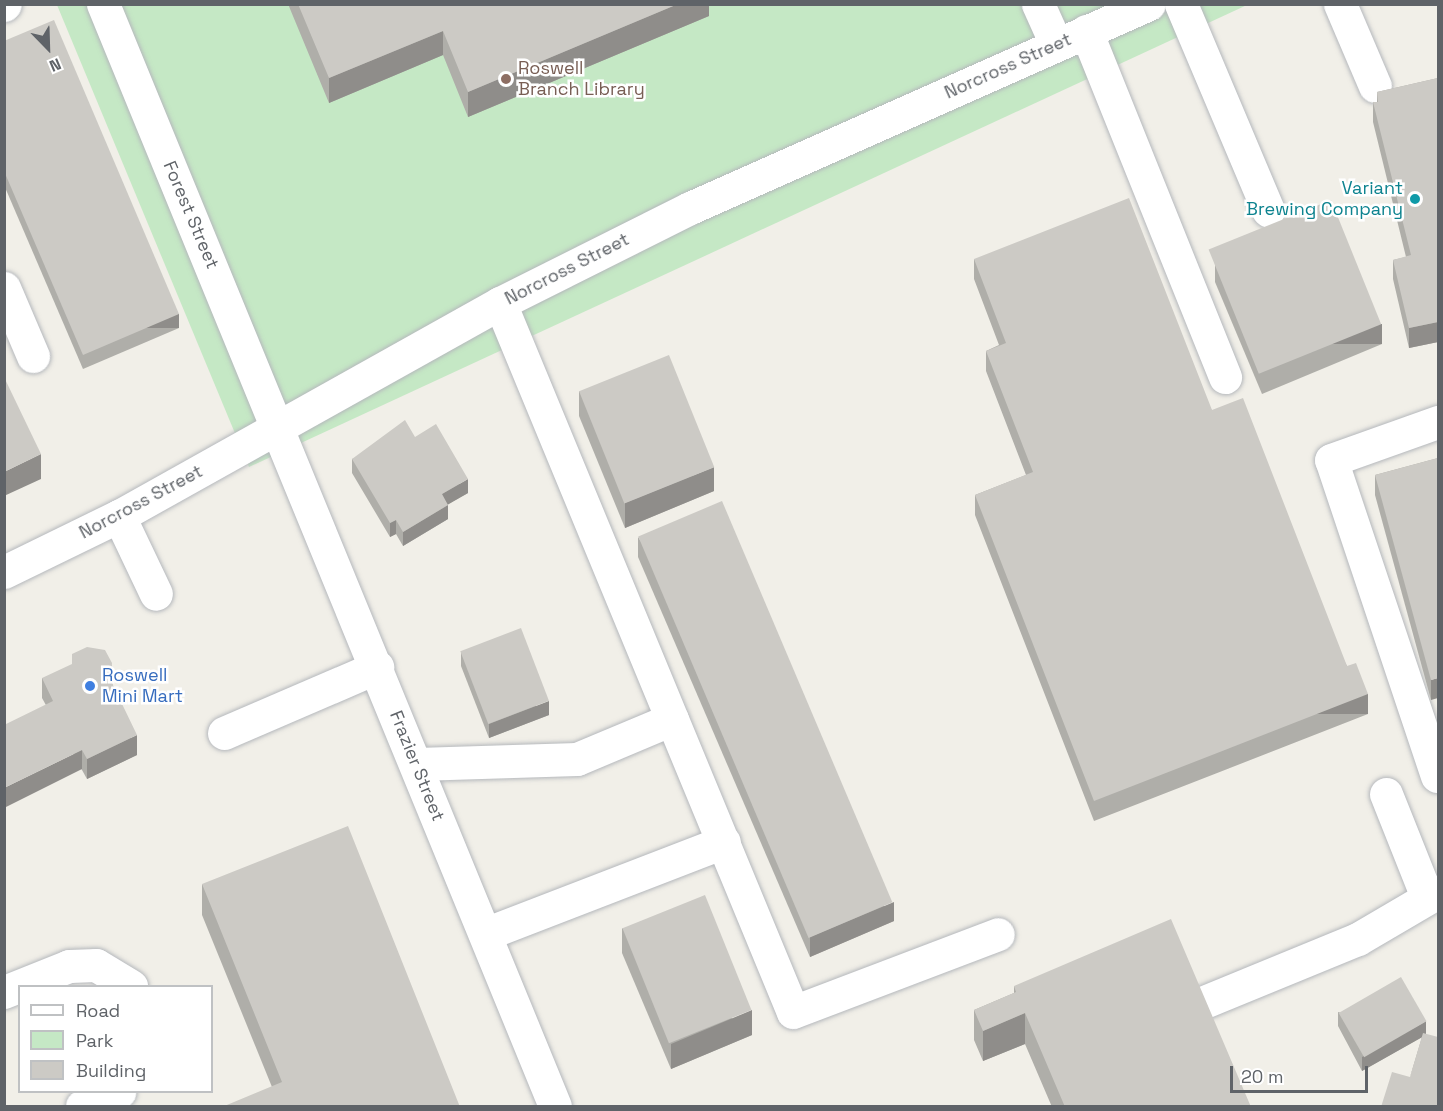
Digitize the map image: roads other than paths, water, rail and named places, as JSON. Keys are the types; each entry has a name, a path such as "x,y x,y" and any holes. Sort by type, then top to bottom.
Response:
{"street":[{"name":"Forest Street","path":"103,4 279,426"},
{"path":"1038,4 1056,44"},
{"name":"Norcross Street","path":"4,572 118,516 500,303 690,208 1149,4"},
{"path":"1181,4 1268,210"},
{"path":"1340,4 1375,86"},
{"path":"1086,31 1225,376"},
{"path":"4,288 33,356"},
{"path":"500,303 793,1012 998,934"},
{"path":"1437,776 1331,460 1438,422"},
{"name":"Frazier Street","path":"279,426 555,1107"},
{"path":"118,516 156,594"},
{"path":"224,733 377,667"},
{"path":"417,764 577,759 672,719"},
{"path":"1192,1007 1359,939 1433,895 1386,794"},
{"path":"485,934 724,842"},
{"path":"22,985 69,966 96,966 128,985"},
{"path":"4,992 18,986"},
{"path":"81,1107 116,1093"}],"place":[{"name":"Roswell Branch Library","path":"506,79"},
{"name":"Variant Brewing Company","path":"1415,199"},
{"name":"Roswell Mini Mart","path":"90,686"}]}
